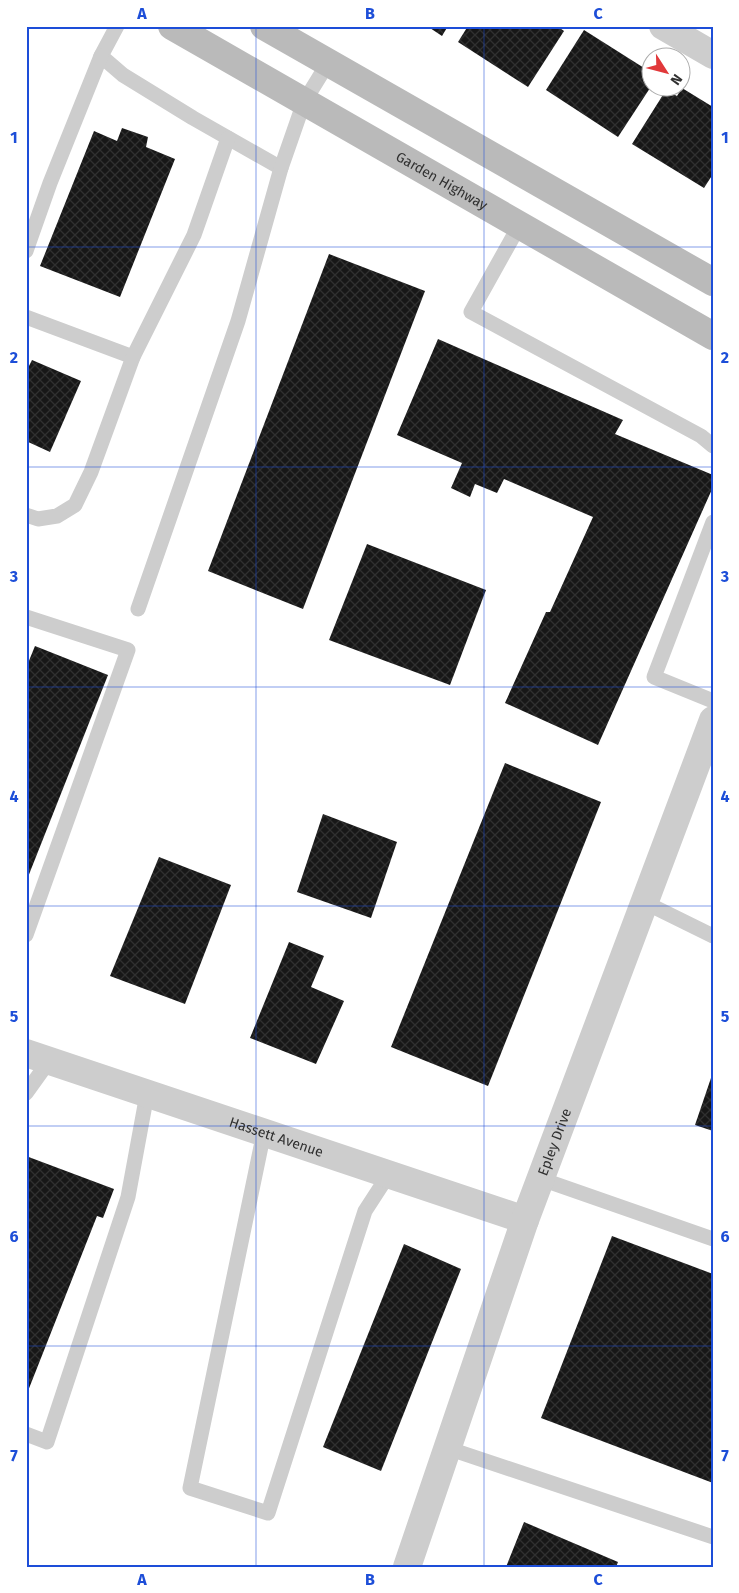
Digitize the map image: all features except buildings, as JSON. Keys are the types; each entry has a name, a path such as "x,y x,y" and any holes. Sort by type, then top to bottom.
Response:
{"main road":[{"name":"Garden Highway","path":"172,26 713,336"},
{"path":"264,26 713,282"}],"street":[{"path":"663,26 713,55"},
{"name":"Epley Drive","path":"407,1567 525,1220 713,720"},
{"name":"Hassett Avenue","path":"38,1057 525,1220"}],"lane":[{"path":"26,251 50,183 101,56 118,26"},
{"path":"101,56 123,75 281,168"},
{"path":"138,609 238,321 281,168 304,102 328,62"},
{"path":"26,515 38,519 57,516 75,505 91,472 133,357 194,235 228,138"},
{"path":"519,226 471,312 701,436 713,446"},
{"path":"26,317 133,357"},
{"path":"713,522 654,677 713,701"},
{"path":"26,617 128,650 26,935"},
{"path":"644,902 713,936"},
{"path":"26,1093 38,1057"},
{"path":"26,1434 47,1442 128,1197 147,1094"},
{"path":"264,1132 190,1488 268,1513 365,1211 389,1174"},
{"path":"540,1179 713,1239"},
{"path":"447,1448 713,1537"}]}
